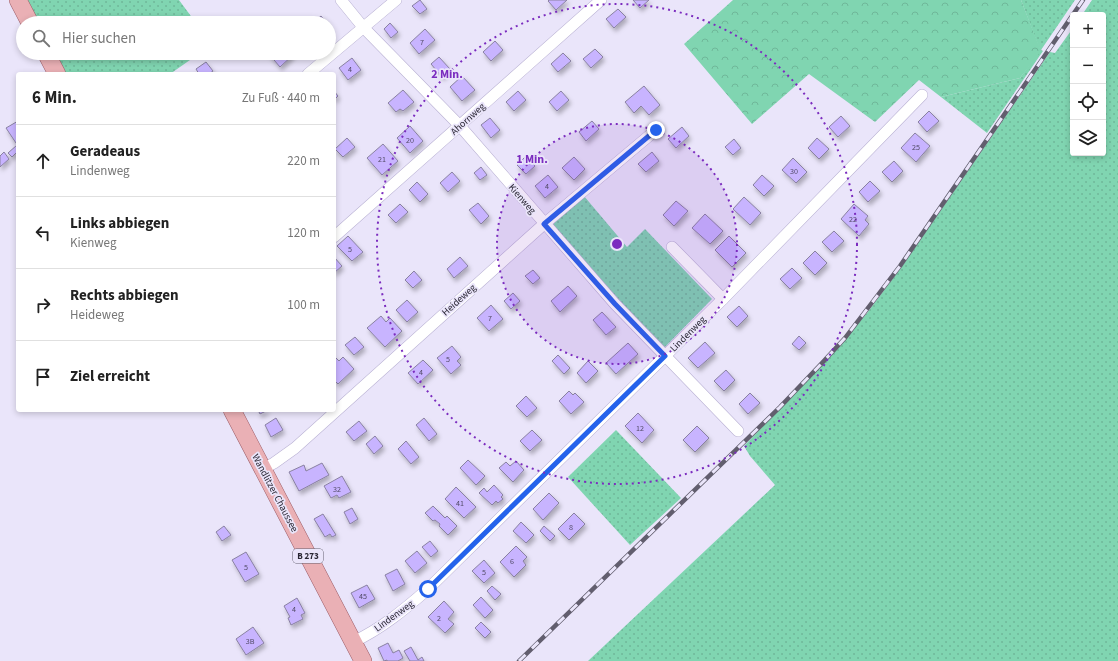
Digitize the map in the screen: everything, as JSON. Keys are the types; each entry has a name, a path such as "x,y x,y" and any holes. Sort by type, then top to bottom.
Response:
{"main road":[{"path":"18,0 26,16"},
{"path":"50,60 56,72"},
{"name":"Wandlitzer Chaussee","path":"233,412 363,661"}],"street":[{"name":"Kienweg","path":"341,0 460,126 615,304 738,431"},
{"path":"336,50 396,0"},
{"name":"Ahornweg","path":"336,234 601,0"},
{"path":"310,72 324,60"},
{"name":"Lindenweg","path":"353,642 373,631 403,610 428,589 723,299 922,95"},
{"name":"Heideweg","path":"336,411 544,224 656,130"},
{"path":"672,247 723,299"},
{"name":"Heideweg","path":"263,469 295,448 335,412"}],"green space":[{"path":"25,0 179,0 191,16 33,16"},
{"path":"733,0 1021,0 1041,51 1020,78 941,97 919,80 875,122 809,74 752,124 684,44"},
{"path":"1021,0 1075,0 1041,50 1043,51 987,133 941,97 1020,78 1040,50"},
{"path":"1092,0 1118,0 1118,661 588,661 775,485 750,456 744,446 823,364 867,313 903,265 1050,52 1055,53 1070,32 1070,156 1106,156 1106,12 1084,12"},
{"path":"56,60 190,60 173,72 62,72"},
{"path":"584,196 627,247 645,229 712,299 664,348 551,226"},
{"path":"616,430 681,498 630,545 568,477"}],"building":[{"path":"420,0 427,9 420,14 412,6"},
{"path":"567,0 556,10 548,1"},
{"path":"633,0 649,0 640,8"},
{"path":"618,9 626,17 614,28 606,19"},
{"path":"390,23 398,32 391,38 384,29"},
{"path":"425,29 435,40 419,54 410,43"},
{"path":"495,41 503,50 491,61 483,52"},
{"path":"595,49 603,57 591,68 583,59"},
{"path":"563,53 571,61 558,72 551,64"},
{"path":"439,57 450,69 442,77 431,64"},
{"path":"352,58 361,70 348,80 339,68"},
{"path":"274,60 288,60 280,67"},
{"path":"206,62 213,71 198,72 196,69"},
{"path":"462,76 475,90 462,101 450,87"},
{"path":"644,86 660,105 649,115 641,106 634,113 625,102"},
{"path":"403,90 414,102 403,111 400,109 396,112 388,103"},
{"path":"518,91 526,100 514,111 506,102"},
{"path":"561,91 569,100 557,111 549,102"},
{"path":"929,111 939,121 927,132 918,122"},
{"path":"841,116 850,126 838,137 829,127"},
{"path":"490,118 500,130 491,138 481,125"},
{"path":"592,121 599,129 586,141 579,132"},
{"path":"16,122 16,143 6,128"},
{"path":"410,126 423,141 410,153 397,138"},
{"path":"682,127 689,136 676,148 668,139"},
{"path":"915,133 930,146 916,162 901,148"},
{"path":"347,138 355,147 343,157 336,148"},
{"path":"817,138 829,149 819,159 808,148"},
{"path":"734,139 741,148 733,155 725,147"},
{"path":"383,144 398,161 382,175 367,158"},
{"path":"16,146 16,153 12,157 8,153"},
{"path":"4,152 9,159 0,167 0,156"},
{"path":"652,152 659,161 646,172 638,164"},
{"path":"526,156 535,166 526,174 517,165"},
{"path":"574,157 585,169 574,180 562,168"},
{"path":"793,158 807,172 796,183 782,170"},
{"path":"894,161 903,171 892,182 882,172"},
{"path":"481,167 487,175 480,180 474,173"},
{"path":"452,172 460,181 448,192 440,183"},
{"path":"548,175 558,187 545,198 535,186"},
{"path":"762,175 774,186 764,196 753,185"},
{"path":"870,181 880,191 868,202 859,192"},
{"path":"417,182 428,194 420,202 409,190"},
{"path":"744,197 761,213 750,225 733,209"},
{"path":"676,201 688,211 674,226 663,215"},
{"path":"478,203 489,216 481,224 469,210"},
{"path":"400,204 408,212 396,223 388,215"},
{"path":"854,204 868,216 865,220 869,224 859,236 841,219"},
{"path":"705,214 723,231 710,244 692,228"},
{"path":"834,231 844,241 832,252 822,242"},
{"path":"348,236 363,252 352,261 337,246"},
{"path":"729,236 746,253 732,267 715,250"},
{"path":"815,251 827,263 815,275 803,263"},
{"path":"460,257 468,266 454,278 447,269"},
{"path":"336,259 342,266 336,271"},
{"path":"792,268 802,278 790,289 780,279"},
{"path":"533,270 540,278 533,284 525,276"},
{"path":"414,271 422,280 413,288 405,280"},
{"path":"568,286 577,296 560,312 551,301"},
{"path":"513,293 520,301 511,309 504,301"},
{"path":"407,300 418,312 407,322 396,310"},
{"path":"491,305 503,319 489,331 477,318"},
{"path":"739,306 748,316 737,327 727,317"},
{"path":"602,312 616,327 606,335 593,320"},
{"path":"381,316 386,322 390,318 402,331 385,347 367,328"},
{"path":"799,336 806,343 799,350 792,344"},
{"path":"355,337 364,347 354,355 345,345"},
{"path":"705,342 715,353 698,368 688,358"},
{"path":"628,343 638,354 616,374 606,363"},
{"path":"452,346 461,357 457,361 461,365 451,374 437,358"},
{"path":"558,355 570,368 564,374 552,361"},
{"path":"343,357 354,369 338,384 336,382 336,358 339,361"},
{"path":"423,360 433,370 418,384 408,373"},
{"path":"588,361 598,371 586,383 577,373"},
{"path":"726,370 735,380 724,391 714,381"},
{"path":"569,391 573,395 575,393 584,402 571,414 559,401"},
{"path":"750,393 760,403 748,414 739,404"},
{"path":"526,396 537,408 527,417 516,406"},
{"path":"638,413 654,430 642,443 625,426"},
{"path":"276,418 283,430 271,437 265,425"},
{"path":"424,418 437,434 429,441 416,425"},
{"path":"359,421 367,431 354,441 346,432"},
{"path":"697,426 709,438 695,452 683,440"},
{"path":"532,430 542,440 530,451 520,441"},
{"path":"375,436 383,446 374,454 366,444"},
{"path":"406,441 419,457 411,464 398,449"},
{"path":"468,460 485,476 476,485 460,468"},
{"path":"516,461 524,470 513,482 499,468 506,462 510,466"},
{"path":"322,463 329,475 299,491 289,472 304,465 306,471"},
{"path":"342,476 351,492 339,498 337,495 331,498 324,486"},
{"path":"494,485 503,495 501,497 503,499 498,503 496,501 492,505 479,493 484,488 487,492"},
{"path":"456,487 476,507 464,518 445,499"},
{"path":"549,493 559,503 543,520 533,509"},
{"path":"433,506 445,518 447,516 457,526 448,535 439,526 440,524 435,520 433,521 425,513"},
{"path":"352,508 358,519 350,524 344,512"},
{"path":"574,513 585,524 569,540 558,529"},
{"path":"323,514 336,535 332,537 330,534 325,537 314,519"},
{"path":"521,522 534,535 526,543 513,531"},
{"path":"224,526 231,535 222,541 216,532"},
{"path":"544,526 555,536 550,541 540,531"},
{"path":"430,541 438,551 431,557 422,547"},
{"path":"516,546 527,557 523,561 526,565 514,577 500,562"},
{"path":"417,551 427,563 415,573 405,561"},
{"path":"246,552 259,574 245,582 232,560"},
{"path":"484,560 495,573 484,583 472,571"},
{"path":"397,569 405,584 393,591 385,575"},
{"path":"367,585 375,599 359,608 351,593"},
{"path":"492,586 501,594 495,600 487,591"},
{"path":"481,597 493,610 485,618 473,605"},
{"path":"297,598 305,613 301,615 303,619 291,625 288,618 290,617 284,606"},
{"path":"444,601 454,612 448,619 454,624 445,633 428,617"},
{"path":"481,622 491,632 485,638 475,628"},
{"path":"253,627 264,643 246,655 236,639"},
{"path":"388,643 393,653 399,650 403,658 398,661 384,661 378,648"},
{"path":"411,647 418,660 422,657 424,661 410,661 404,651"}],"railway":[{"path":"519,661 780,407 845,338 900,266 1083,0"}],"route":[{"path":"428,589 665,356 615,304 544,224 656,130"}]}
